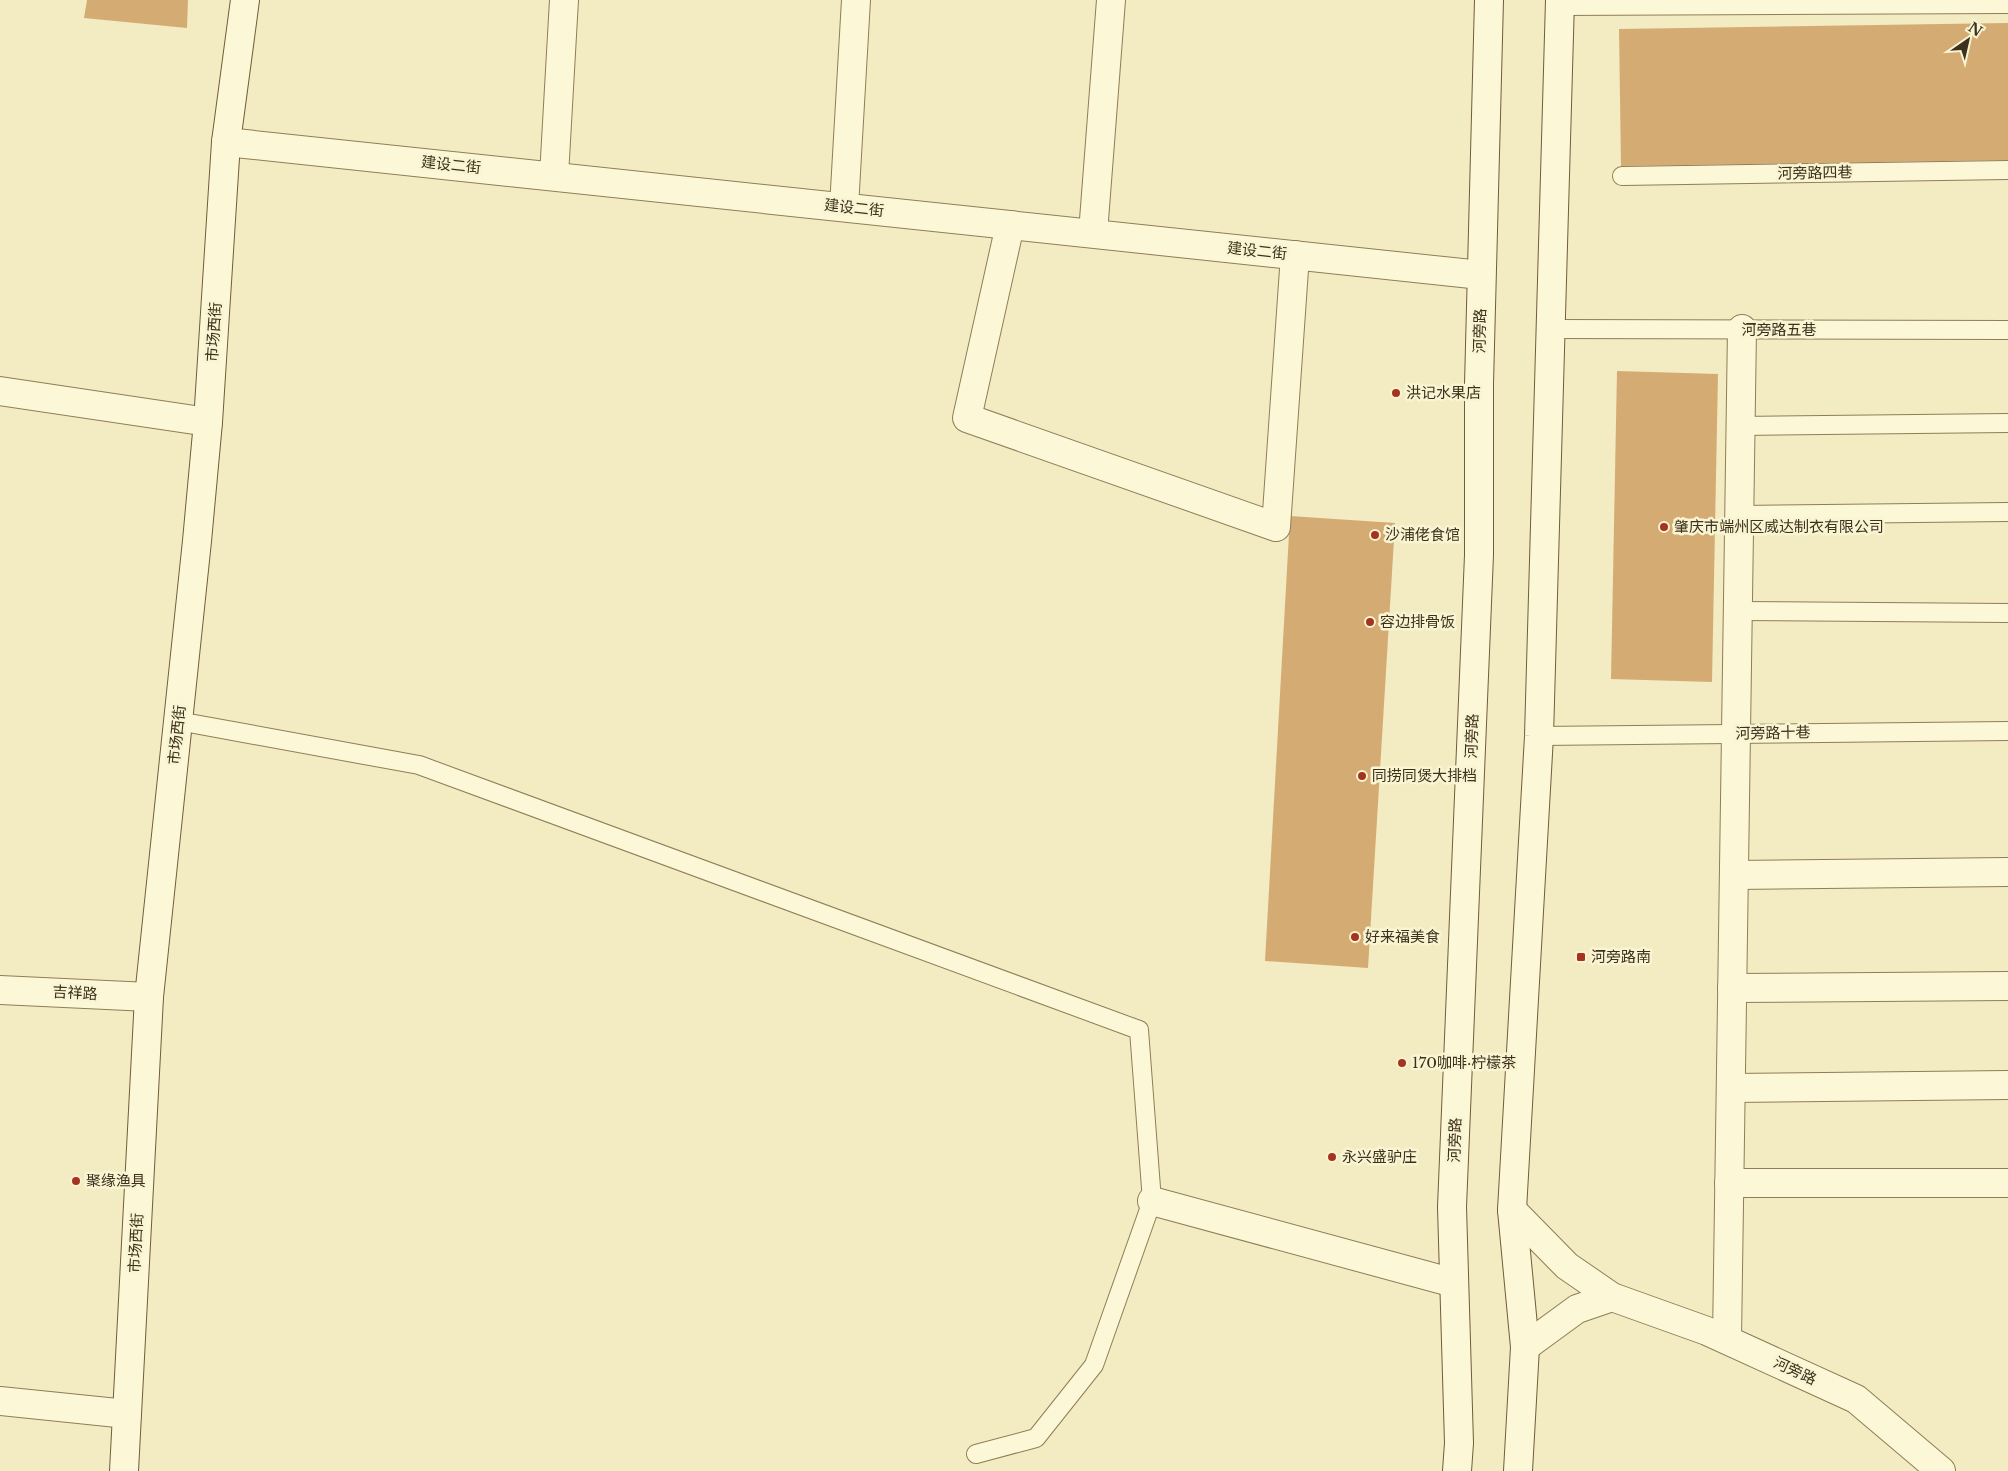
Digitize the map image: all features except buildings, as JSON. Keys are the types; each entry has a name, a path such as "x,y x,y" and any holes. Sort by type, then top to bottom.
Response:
{"street":[{"name":"市场西街","path":"124,1471 149,997 208,422 226,142 245,0"},
{"path":"554,176 564,0"},
{"path":"844,207 856,0"},
{"path":"1093,233 1111,0"},
{"name":"河旁路","path":"1457,1471 1459,1442 1452,1207 1479,556 1481,275 1489,0"},
{"path":"1518,1471 1525,1347 1512,1210 1539,736 1560,3"},
{"name":"建设二街","path":"226,142 1481,275"},
{"path":"1010,225 967,418 1276,527 1295,255"},
{"path":"1727,1340 1742,330"},
{"path":"0,391 208,422"},
{"path":"1734,875 2008,872"},
{"path":"1732,988 2008,986"},
{"name":"吉祥路","path":"0,990 149,997"},
{"path":"1731,1088 2008,1085"},
{"path":"1729,1183 2008,1183"},
{"path":"1152,1201 1454,1283"},
{"name":"河旁路","path":"1512,1210 1567,1266 1612,1297 1727,1340 1856,1399 1941,1471"},
{"path":"1525,1347 1576,1309 1612,1297"},
{"path":"0,1401 127,1414"}],"lane":[{"path":"1560,3 2008,4"},
{"name":"河旁路四巷","path":"1622,176 2008,170"},
{"name":"河旁路五巷","path":"1550,329 2008,330"},
{"path":"1740,426 2008,424"},
{"path":"1739,516 2008,512"},
{"path":"1737,611 2008,614"},
{"path":"178,720 419,765 1139,1030 1152,1201 1094,1365 1036,1438 976,1454"},
{"name":"河旁路十巷","path":"1539,736 2008,731"}],"place":[{"name":"洪记水果店","path":"1396,393"},
{"name":"肇庆市端州区威达制衣有限公司","path":"1664,527"},
{"name":"沙浦佬食馆","path":"1375,535"},
{"name":"容边排骨饭","path":"1370,622"},
{"name":"同捞同煲大排档","path":"1362,776"},
{"name":"好来福美食","path":"1355,937"},
{"name":"河旁路南","path":"1581,957"},
{"name":"170咖啡·柠檬茶","path":"1402,1063"},
{"name":"永兴盛驴庄","path":"1332,1157"},
{"name":"聚缘渔具","path":"76,1181"}]}
